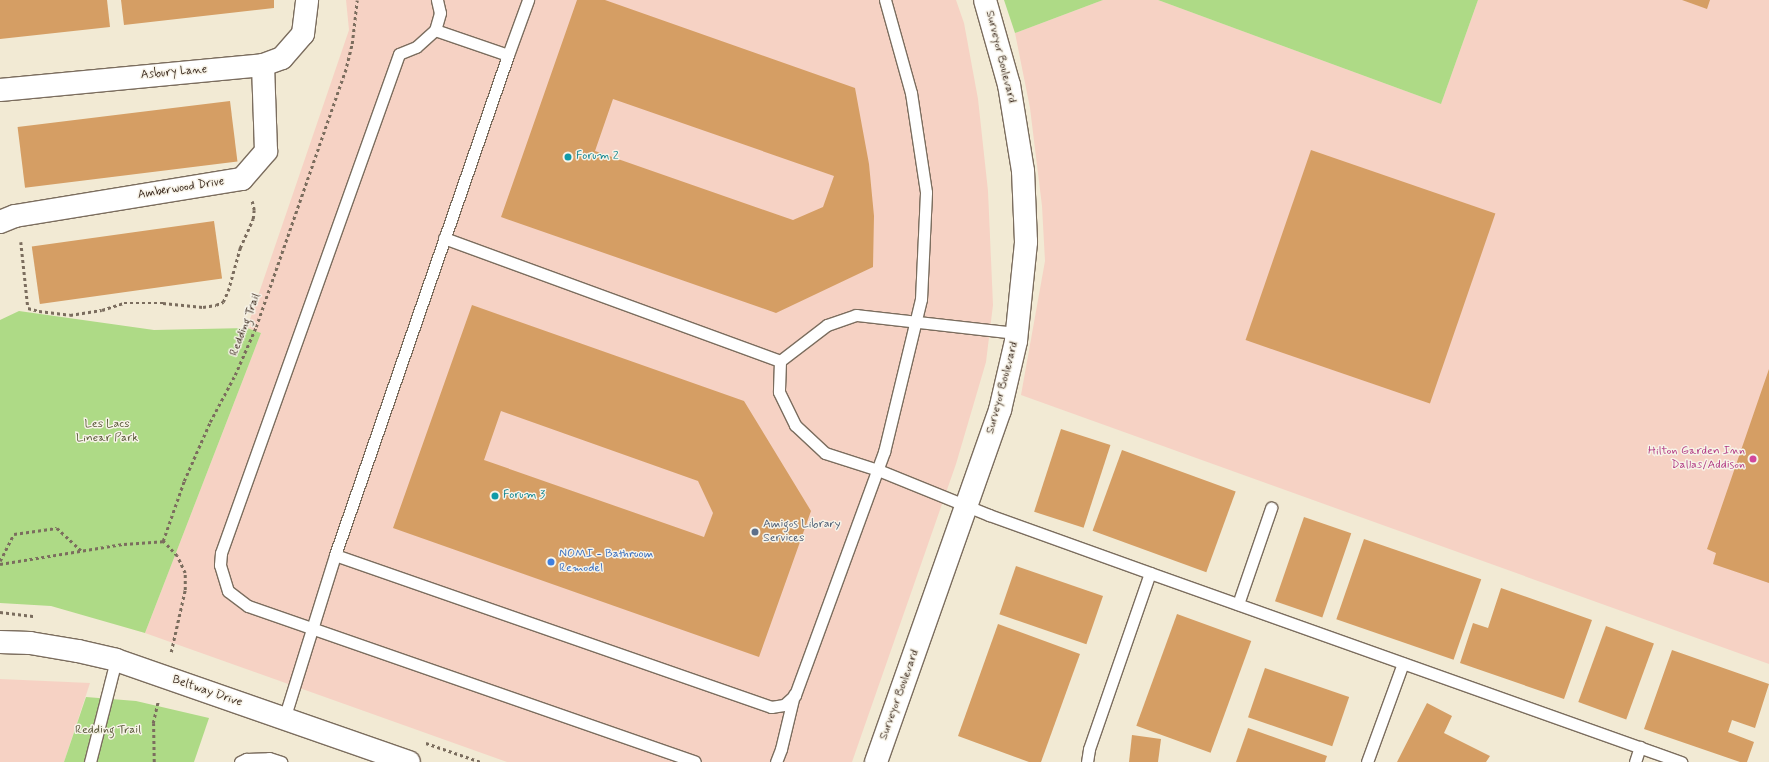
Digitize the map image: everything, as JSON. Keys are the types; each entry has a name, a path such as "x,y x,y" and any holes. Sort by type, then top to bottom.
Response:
{"street":[{"name":"Asbury Lane","path":"0,90 263,65 282,58 303,34 308,0"},
{"name":"Surveyor Boulevard","path":"876,762 1000,410 1017,333 1026,242 1023,170 1009,85 985,0"},
{"name":"Amberwood Drive","path":"0,222 15,216 242,179 266,151 263,65"},
{"name":"Beltway Drive","path":"0,642 30,643 78,651 116,660 409,762"}],"lane":[{"path":"437,0 440,13 435,30 416,47 399,54 221,553 220,565 228,591 248,606 695,762"},
{"path":"284,719 334,555 528,0"},
{"path":"776,762 781,749 794,694 884,452 922,298 926,192 911,93 885,0"},
{"path":"435,30 508,55"},
{"path":"444,238 780,361"},
{"path":"780,361 827,325 856,315 1017,333"},
{"path":"780,361 779,392 795,425 825,453 878,470 967,506 1150,573 1677,761"},
{"path":"1238,604 1272,508"},
{"path":"334,555 771,707 784,705 794,694"},
{"path":"1087,762 1089,749 1150,573"},
{"path":"90,762 116,660"},
{"path":"1367,762 1403,663"},
{"path":"1635,762 1640,747"},
{"path":"240,762 269,758 282,762"}],"path":[{"name":"Redding Trail","path":"163,541 184,481 210,422 235,375 256,327 345,72 352,44 357,0"},
{"path":"21,242 28,308 38,311 70,315 102,310 124,303 163,303 203,307 216,305 223,302 233,277 240,248 253,219 254,210 251,197"},
{"path":"0,563 14,534 57,528 82,551"},
{"path":"0,563 163,541 177,556 185,573 185,590 173,645"},
{"path":"154,762 153,723 158,701"}],"shaded area":[{"path":"346,0 956,0 964,23 978,99 988,191 993,305 986,362 956,464 852,762 507,762 145,633 261,333 247,328 349,30"},
{"path":"1103,0 1158,0 1441,104 1478,0 1769,0 1769,664 1021,395 1045,261 1042,206 1030,108 1015,33"},
{"path":"0,679 90,683 64,762 0,762"}],"green space":[{"path":"1004,0 1103,0 1015,33"},
{"path":"1158,0 1478,0 1441,104"},
{"name":"Les Lacs Linear Park","path":"19,311 154,330 247,328 261,333 145,633 51,606 0,603 0,320"},
{"name":"Redding Trail","path":"86,697 136,701 209,718 194,762 64,762"}],"building":[{"path":"0,0 107,0 110,27 0,39"},
{"path":"121,0 274,0 274,8 124,25"},
{"name":"Forum 2","path":"577,0 605,0 855,88 869,164 874,216 873,267 776,313 501,217","holes":["613,99 834,176 823,207 793,220 595,151"]},
{"path":"1682,0 1710,0 1707,9"},
{"path":"230,101 237,162 25,188 18,127"},
{"path":"1311,150 1495,213 1430,404 1246,340"},
{"path":"214,221 222,278 40,304 32,247"},
{"name":"Forum 3","path":"472,305 744,401 811,511 759,657 393,528","holes":["501,411 698,481 713,513 704,537 484,460"]},
{"name":"Hilton Garden Inn Dallas/Addison","path":"1769,369 1769,583 1713,564 1716,553 1707,549"},
{"path":"1061,429 1110,445 1084,528 1034,512"},
{"path":"1122,450 1236,491 1206,572 1093,531"},
{"path":"1304,517 1351,533 1322,617 1275,601"},
{"path":"1364,539 1481,579 1454,660 1336,619"},
{"path":"1016,566 1103,596 1086,644 999,614"},
{"path":"1501,588 1592,620 1564,699 1460,663 1473,623 1488,628"},
{"path":"1177,614 1251,641 1211,753 1136,726"},
{"path":"998,624 1080,654 1041,762 1029,762 958,736"},
{"path":"1606,626 1654,643 1626,720 1578,702"},
{"path":"1672,650 1769,684 1755,728 1732,720 1728,732 1754,742 1747,762 1740,762 1644,729"},
{"path":"1265,668 1349,697 1332,746 1248,717"},
{"path":"1427,703 1452,716 1444,733 1490,756 1486,762 1397,762"},
{"path":"1248,728 1327,756 1325,762 1236,762"},
{"path":"1132,735 1161,739 1158,762 1129,762"}],"place":[{"name":"Forum 2","path":"568,157"},
{"name":"Hilton Garden Inn Dallas/Addison","path":"1753,459"},
{"name":"Forum 3","path":"495,496"},
{"name":"Amigos Library Services","path":"755,532"},
{"name":"NOMI - Bathroom Remodel","path":"551,562"}]}
